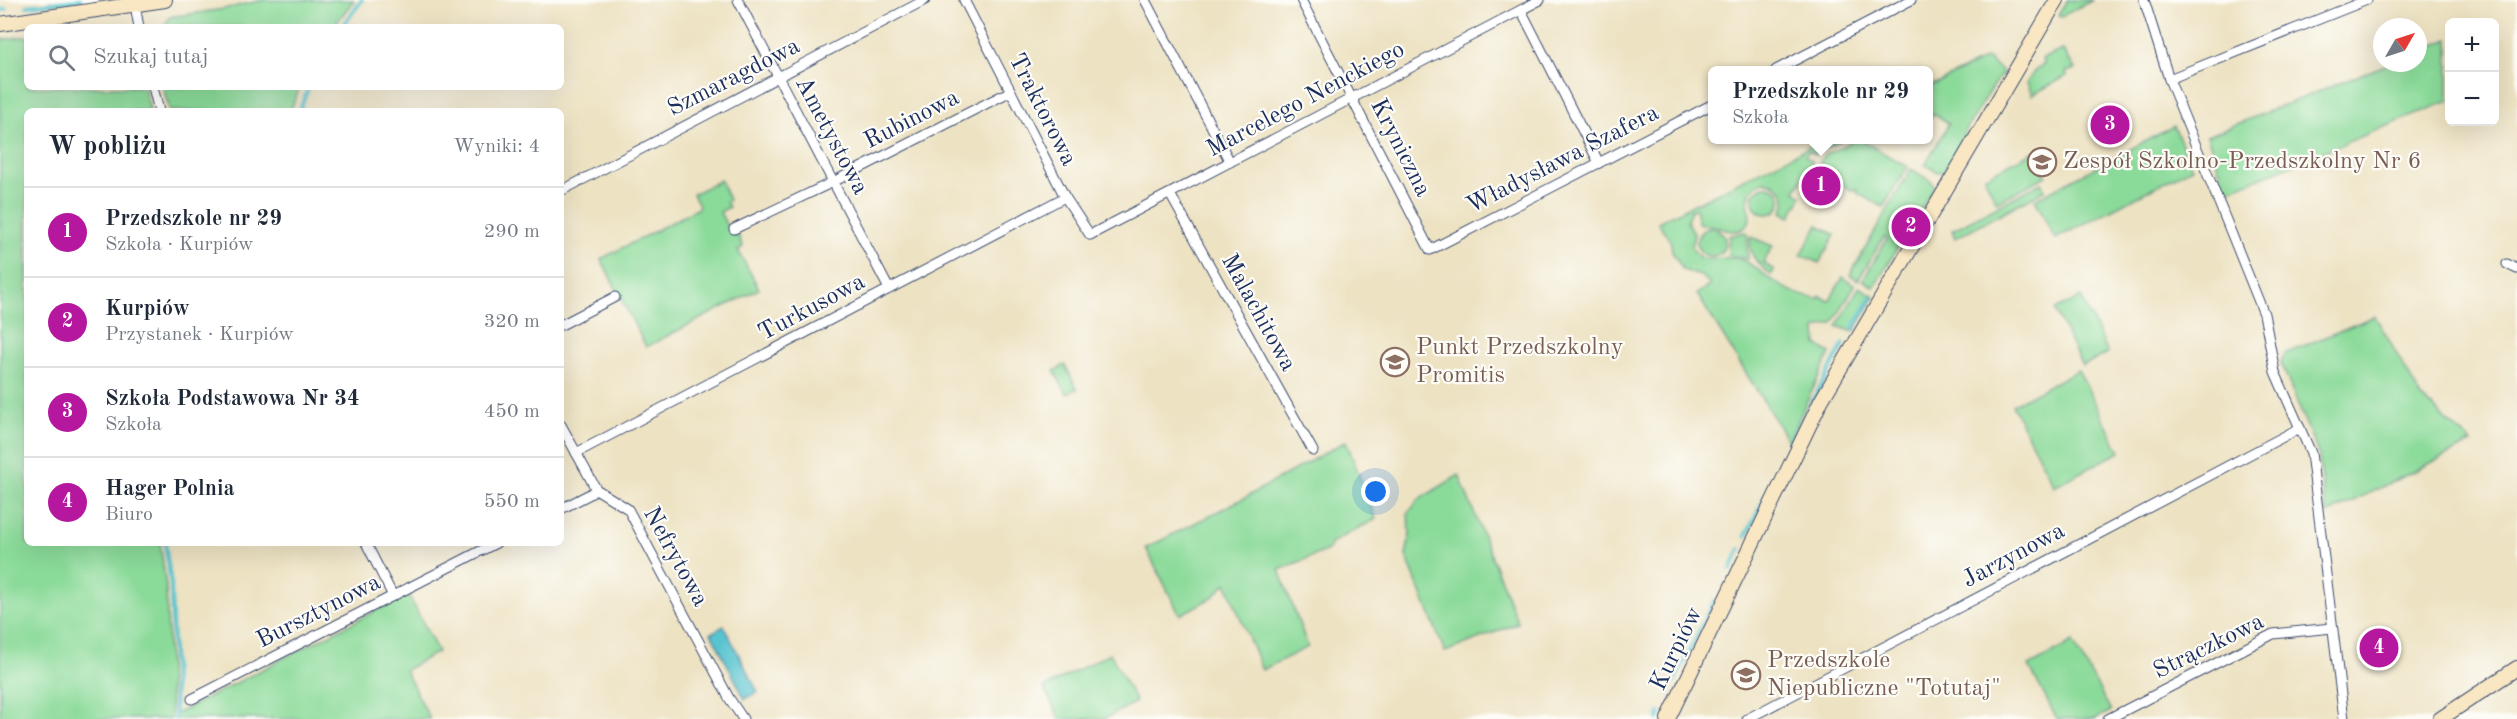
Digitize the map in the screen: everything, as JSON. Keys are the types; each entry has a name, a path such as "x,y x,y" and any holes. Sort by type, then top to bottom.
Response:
{"street":[{"path":"0,24 134,2 165,0"},
{"name":"Ametystowa","path":"738,0 889,289"},
{"name":"Szmaragdowa","path":"564,189 926,0"},
{"name":"Traktorowa","path":"964,0 1065,197 1090,236"},
{"path":"1144,0 1230,162"},
{"name":"Kryniczna","path":"1301,0 1430,250"},
{"name":"Marcelego Nenckiego","path":"1090,236 1540,0"},
{"path":"1784,66 1911,0"},
{"name":"Kurpiów","path":"1668,719 1821,401 2057,0"},
{"path":"2144,0 2169,79 2262,308 2275,372 2310,453 2344,719"},
{"path":"2169,79 2367,0"},
{"path":"134,2 138,24"},
{"path":"1521,10 1599,163"},
{"path":"154,90 158,108"},
{"name":"Rubinowa","path":"734,229 833,182 1011,91"},
{"name":"Władysława Szafera","path":"1430,250 1708,107"},
{"name":"Malachitowa","path":"1170,194 1313,451"},
{"name":"Turkusowa","path":"576,453 1065,197"},
{"path":"2507,264 2517,269"},
{"path":"564,323 615,297"},
{"name":"Jarzynowa","path":"1747,719 2300,428"},
{"name":"Nefrytowa","path":"564,431 596,489 628,509 741,718"},
{"path":"564,507 596,489"},
{"path":"368,546 393,596"},
{"name":"Bursztynowa","path":"192,699 490,546"},
{"name":"Strączkowa","path":"2108,719 2273,634 2332,628"},
{"path":"2440,719 2517,668"}],"green space":[{"path":"263,0 354,0 335,24 165,24 170,17 224,9"},
{"path":"2067,0 2093,0 2062,16 2058,15"},
{"path":"24,36 24,90 145,90 149,108 24,108 24,546 160,546 166,586 171,719 0,719 0,40"},
{"path":"2445,41 2445,103 2227,191 2207,136 2373,70 2373,72 2427,72 2427,48"},
{"path":"2063,50 2075,69 2066,72 2067,76 2032,95 2027,82 2036,69 2044,64 2042,59"},
{"path":"1987,58 2003,72 1971,121 1944,172 1938,172 1925,165 1949,123 1933,114 1933,85"},
{"path":"164,90 299,90 291,108 169,108"},
{"path":"2174,126 2192,168 2055,239 2035,199"},
{"path":"1815,144 1834,144 1815,154 1809,151 1805,156 1811,160 1811,164 1795,191 1802,196 1790,217 1782,212 1785,202 1781,189 1770,182 1765,182 1757,185 1751,191 1748,201 1750,218 1742,229 1732,231 1713,225 1702,225 1698,222 1695,209 1691,210 1687,221 1694,233 1692,247 1702,258 1731,258 1744,261 1781,286 1799,294 1818,299 1820,296 1829,301 1843,277 1855,285 1833,323 1816,329 1817,345 1830,353 1788,441 1697,294 1710,285 1703,277 1683,270 1672,252 1671,242 1658,222"},
{"path":"1847,144 1868,144 1908,167 1883,207 1857,193 1858,190 1855,188 1853,191 1823,173 1820,177 1815,174 1809,185 1806,184 1825,155"},
{"path":"2032,152 2046,176 1997,202 1984,177"},
{"path":"1911,169 1930,180 1935,186 1874,287 1863,280 1887,239 1884,237 1858,280 1850,275"},
{"path":"720,180 729,200 726,202 729,207 720,212 731,234 738,235 743,247 738,250 759,289 646,347 601,259 697,209 699,205 693,194"},
{"path":"2041,183 2045,190 1955,238 1952,230"},
{"path":"1767,186 1777,190 1781,200 1777,210 1767,214 1757,210 1753,200 1757,190"},
{"path":"1818,225 1835,235 1819,263 1801,255"},
{"path":"1711,228 1721,232 1725,242 1721,252 1711,256 1701,252 1697,242 1701,232"},
{"path":"1745,232 1748,236 1748,259 1728,255 1729,236"},
{"path":"1751,237 1773,246 1763,263 1774,270 1771,275 1752,254"},
{"path":"1859,287 1875,296 1854,332 1837,326"},
{"path":"2081,297 2108,353 2082,366 2055,310"},
{"path":"2375,316 2422,398 2472,443 2326,514 2319,456 2281,363 2284,354"},
{"path":"1065,365 1077,389 1067,394 1054,371"},
{"path":"2078,370 2120,452 2054,486 2012,405"},
{"path":"1346,441 1376,519 1331,543 1328,550 1279,570 1308,647 1262,670 1226,583 1213,597 1180,615 1146,548 1248,496"},
{"path":"1459,475 1518,623 1445,652 1406,556 1410,534 1408,514 1418,500"},
{"path":"408,594 438,652 405,670 430,719 176,719 176,714"},
{"path":"2073,642 2111,711 2095,719 2057,719 2029,666"},
{"path":"1110,653 1136,702 1104,719 1060,719 1044,688"}],"water":[{"path":"724,626 758,692 745,699 711,633"}],"waterway":[{"path":"27,6 81,0"},
{"path":"344,24 362,0"},
{"path":"0,10 6,9"},
{"path":"300,108 308,90"},
{"path":"1853,328 1872,297"},
{"path":"1790,443 1844,344"},
{"path":"1746,536 1778,471"},
{"path":"165,546 171,584 175,719"},
{"path":"1731,569 1740,549"},
{"path":"1674,682 1714,601"},
{"path":"1658,719 1660,713"}],"place":[{"name":"Szkoła Podstawowa Nr 34","path":"2110,125"},
{"name":"Zespół Szkolno-Przedszkolny Nr 6","path":"2042,162"},
{"name":"Przedszkole nr 29","path":"1821,186"},
{"name":"Kurpiów","path":"1911,227"},
{"name":"Punkt Przedszkolny Promitis","path":"1395,362"},
{"name":"Hager Polnia","path":"2379,648"},
{"name":"Przedszkole Niepubliczne \"Totutaj\"","path":"1746,675"}]}
